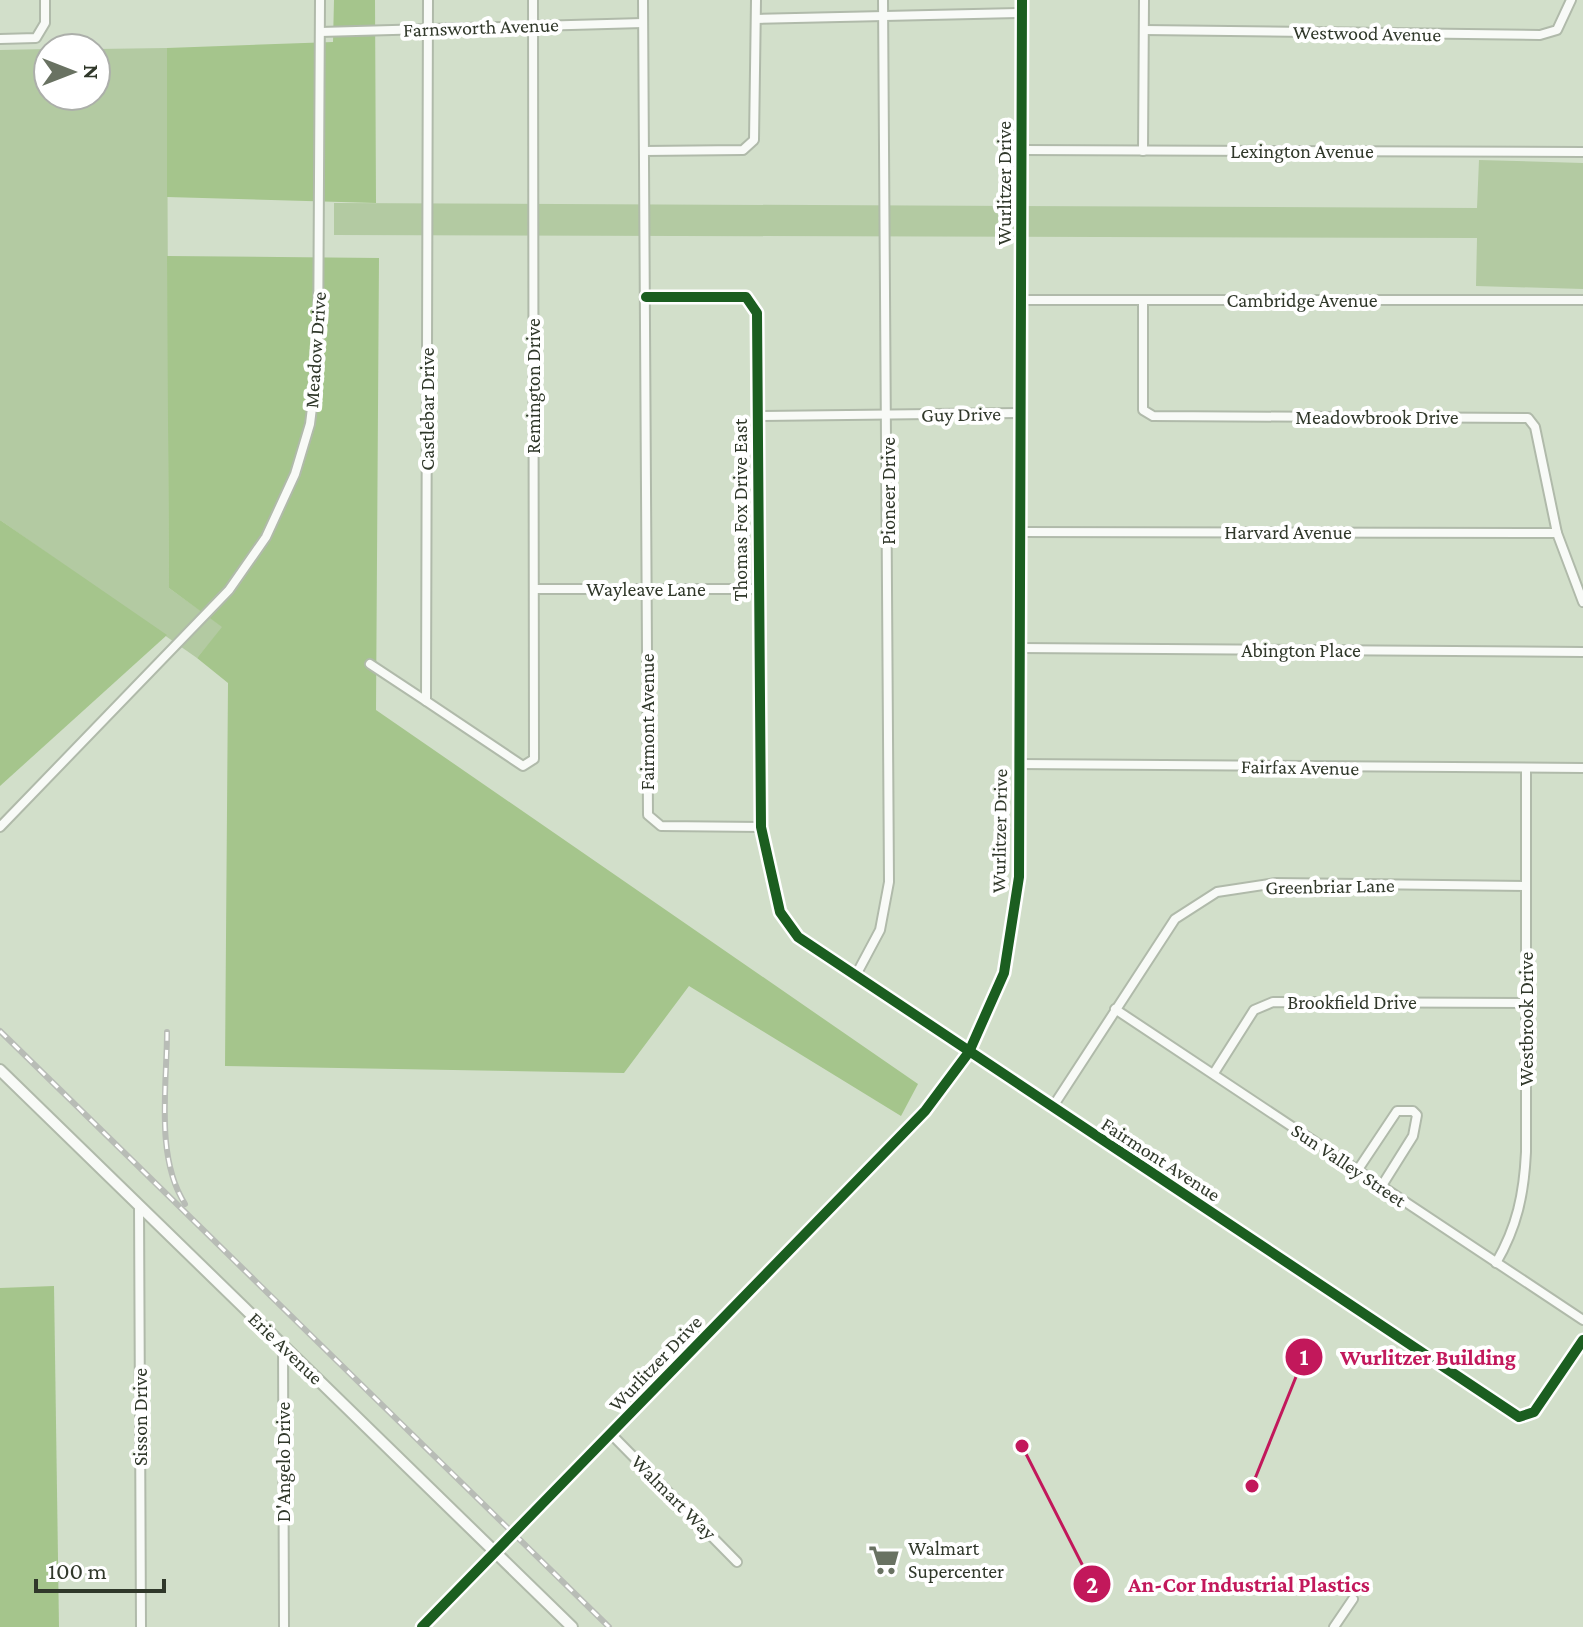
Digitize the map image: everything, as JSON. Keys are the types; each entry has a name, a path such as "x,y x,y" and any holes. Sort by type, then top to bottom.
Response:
{"main road":[{"name":"Erie Avenue","path":"0,1070 572,1627"}],"street":[{"path":"0,39 36,38 45,23 45,0"},
{"name":"Meadow Drive","path":"0,827 229,590 266,537 295,474 310,424 318,359 320,0"},
{"name":"Castlebar Drive","path":"426,701 428,0"},
{"name":"Remington Drive","path":"426,701 523,766 534,759 533,0"},
{"name":"Fairmont Avenue","path":"643,0 648,815 661,826 761,827 780,912 798,937 1519,1417 1534,1412 1583,1340"},
{"path":"644,151 743,150 754,140 756,0"},
{"name":"Pioneer Drive","path":"856,975 880,930 889,882 883,0"},
{"name":"Wurlitzer Drive","path":"422,1627 925,1111 969,1052 1004,973 1019,877 1022,0"},
{"path":"1143,151 1144,0"},
{"name":"Westwood Avenue","path":"1144,30 1540,35 1557,30 1571,0"},
{"path":"756,19 1023,13"},
{"name":"Farnsworth Avenue","path":"320,32 643,23"},
{"name":"Lexington Avenue","path":"1022,150 1583,152"},
{"name":"Thomas Fox Drive East","path":"646,297 746,297 757,313 761,827"},
{"name":"Cambridge Avenue","path":"1021,300 1583,300"},
{"name":"Meadowbrook Drive","path":"1143,300 1143,410 1153,416 1528,418 1535,427 1557,533 1583,602"},
{"name":"Guy Drive","path":"758,416 1020,413"},
{"name":"Harvard Avenue","path":"1019,532 1557,533"},
{"name":"Wayleave Lane","path":"534,589 758,589"},
{"name":"Abington Place","path":"1019,648 1583,652"},
{"path":"370,664 426,701"},
{"name":"Fairfax Avenue","path":"1018,764 1583,768"},
{"name":"Westbrook Drive","path":"1496,1263 1514,1233 1524,1192 1526,769"},
{"name":"Greenbriar Lane","path":"1052,1108 1175,919 1217,892 1276,883 1526,886"},
{"name":"Brookfield Drive","path":"1214,1073 1254,1010 1273,1002 1525,1003"},
{"name":"Sun Valley Street","path":"1115,1009 1583,1320"},
{"path":"1357,1171 1397,1111 1413,1111 1417,1115 1416,1129 1381,1187"},
{"name":"Sisson Drive","path":"139,1206 141,1627"},
{"name":"D'Angelo Drive","path":"283,1345 284,1627"},
{"name":"Walmart Way","path":"611,1434 737,1562"},
{"path":"1334,1627 1353,1599"}],"green space":[{"path":"334,0 375,0 376,203 167,197 167,48 333,42"},
{"path":"167,48 169,588 223,627 197,658 0,520 0,50 32,49 32,112 112,112 112,49"},
{"path":"1479,160 1583,163 1583,289 1476,286 1477,238 334,235 334,203 1477,208"},
{"path":"167,256 379,258 376,710 918,1084 901,1116 689,986 624,1073 225,1066 228,683 197,658 222,627 169,588"},
{"path":"0,520 167,635 0,786"},
{"path":"54,1286 59,1627 0,1627 0,1288"}],"railway":[{"path":"0,1031 609,1627"},
{"path":"167,1032 166,1143 176,1185 185,1204"}],"cycle path":[{"path":"422,1627 925,1111 969,1052 1004,973 1019,877 1022,0"},
{"path":"646,297 746,297 757,313 761,827 780,912 798,937 1519,1417 1534,1412 1583,1340"}],"place":[{"name":"An-Cor Industrial Plastics","path":"1022,1446"},
{"name":"Wurlitzer Building","path":"1252,1486"},
{"name":"Walmart Supercenter","path":"884,1560"}]}
